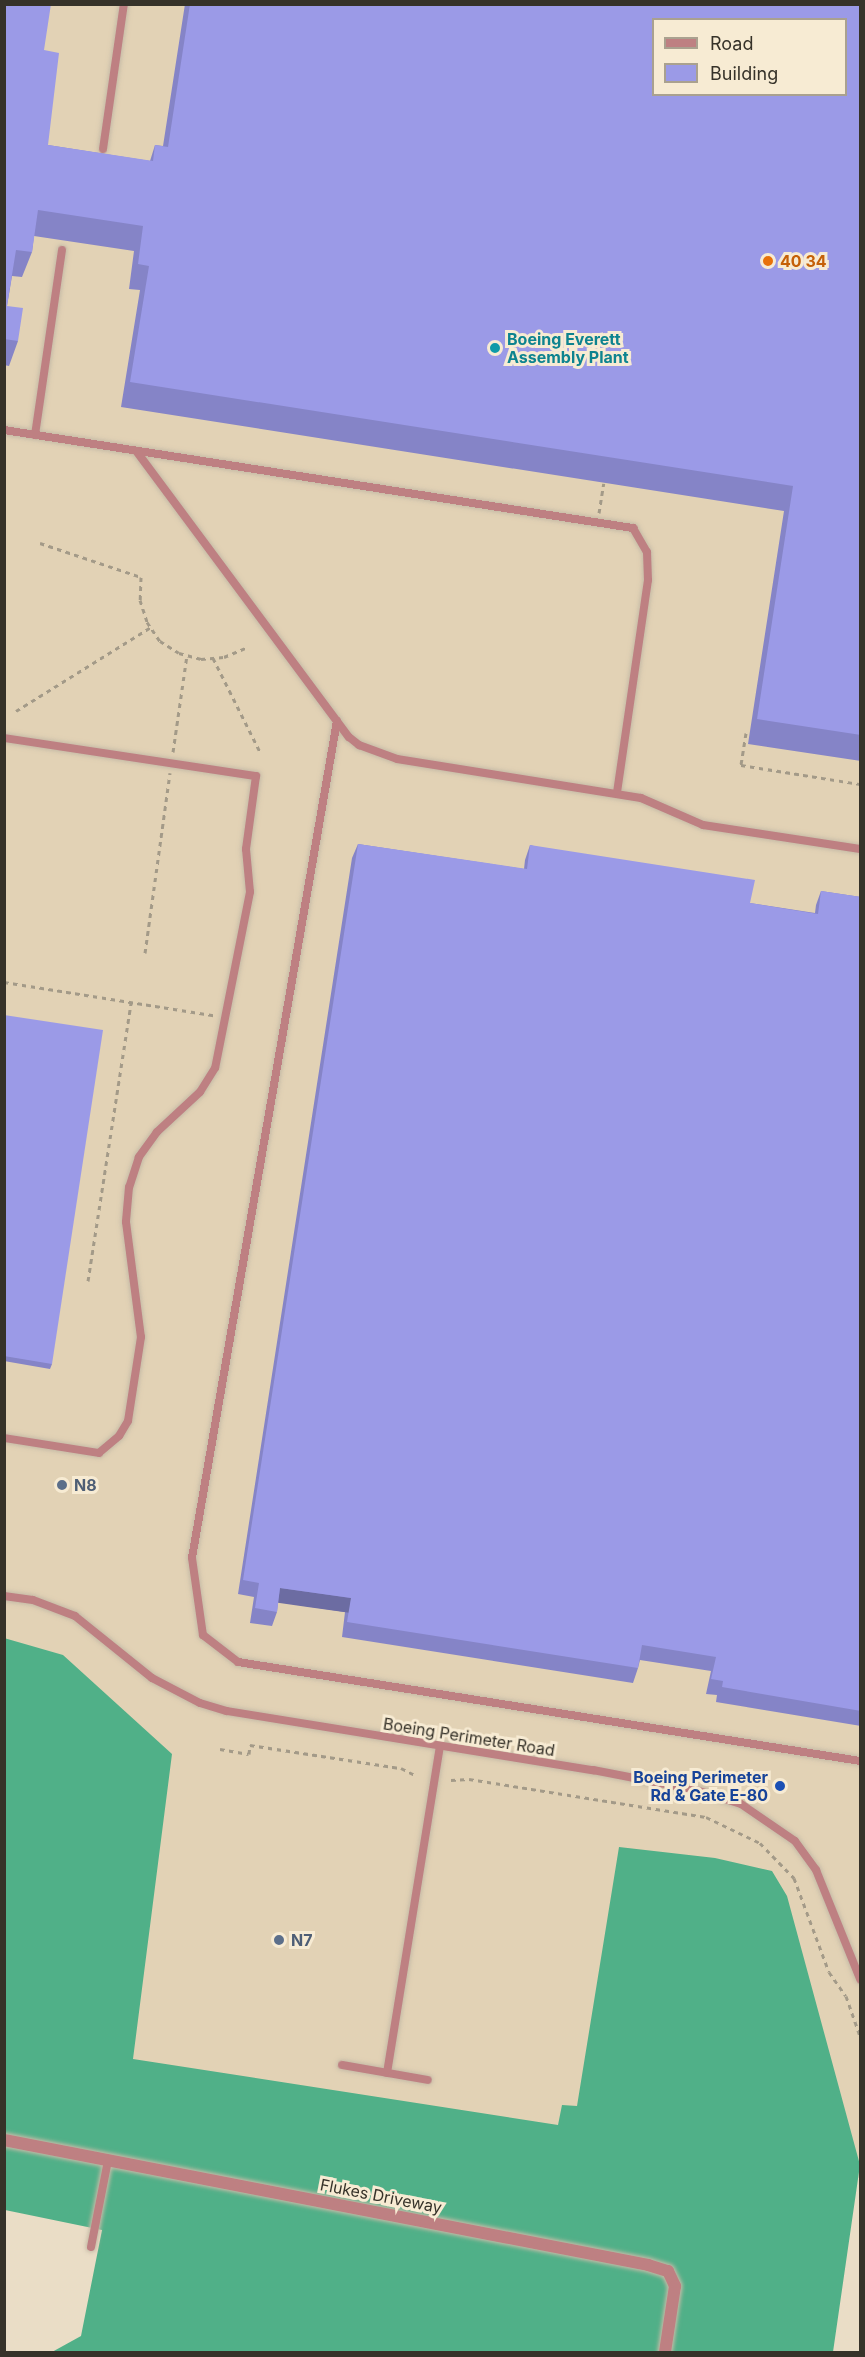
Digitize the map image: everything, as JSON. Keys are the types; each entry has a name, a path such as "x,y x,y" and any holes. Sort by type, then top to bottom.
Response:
{"street":[{"name":"Flukes Driveway","path":"4,2140 648,2265 668,2271 675,2286 665,2352"}],"lane":[{"path":"103,149 124,4"},
{"path":"35,435 62,250"},
{"path":"4,430 633,528 646,552 648,580 617,792"},
{"path":"136,452 337,721 359,745 397,759 617,792 641,798 703,825 861,849"},
{"path":"337,721 192,1558 203,1635 238,1662 861,1761"},
{"path":"4,738 256,776 246,849 250,892 227,1017 215,1068 200,1092 158,1132 140,1157 129,1187 126,1222 141,1337 128,1421 99,1453 4,1438"},
{"name":"Boeing Perimeter Road","path":"4,1596 33,1599 75,1616 152,1678 200,1703 261,1719 440,1745 696,1790 761,1815 795,1841 816,1870 861,1979"},
{"path":"387,2073 440,1745"},
{"path":"342,2066 428,2080"},
{"path":"91,2247 108,2160"}],"path":[{"path":"40,543 141,577 140,600 151,627 160,641 187,655 213,658 245,648"},
{"path":"16,711 151,627"},
{"path":"145,953 187,655"},
{"path":"213,658 260,752"},
{"path":"746,733 741,765 861,784"},
{"path":"4,982 227,1017"},
{"path":"88,1281 131,1002"},
{"path":"220,1749 249,1754 250,1745 401,1768 415,1774"},
{"path":"452,1780 469,1779 706,1817 760,1843 794,1878 829,1972 846,1996 861,2036"}],"shaded area":[{"path":"4,5 860,5 860,2178 5,2054"}],"green space":[{"path":"4,1638 63,1655 172,1754 133,2059 558,2125 562,2105 577,2106 619,1847 715,1858 772,1871 787,1896 860,2165 833,2352 52,2352 81,2336 102,2230 5,2210"}],"building":[{"name":"Boeing Everett Assembly Plant","path":"4,4 51,4 44,50 59,53 48,145 153,161 155,145 168,147 190,4 861,4 861,735 757,719 793,486 130,382 149,266 138,264 143,226 38,210 32,252 16,250 7,306 23,308 18,341 4,339"},
{"path":"358,844 527,869 530,845 755,880 750,903 818,914 821,891 861,897 861,1711 722,1687 723,1681 711,1679 716,1657 642,1645 638,1668 347,1622 351,1598 280,1588 277,1612 255,1608 259,1583 243,1580"},
{"path":"4,1015 103,1030 52,1364 4,1356"}],"place":[{"name":"40 34","path":"768,261"},
{"name":"Boeing Everett Assembly Plant","path":"495,348"},
{"name":"N8","path":"62,1485"},
{"name":"Boeing Perimeter Rd & Gate E-80","path":"780,1786"},
{"name":"N7","path":"279,1940"}]}
